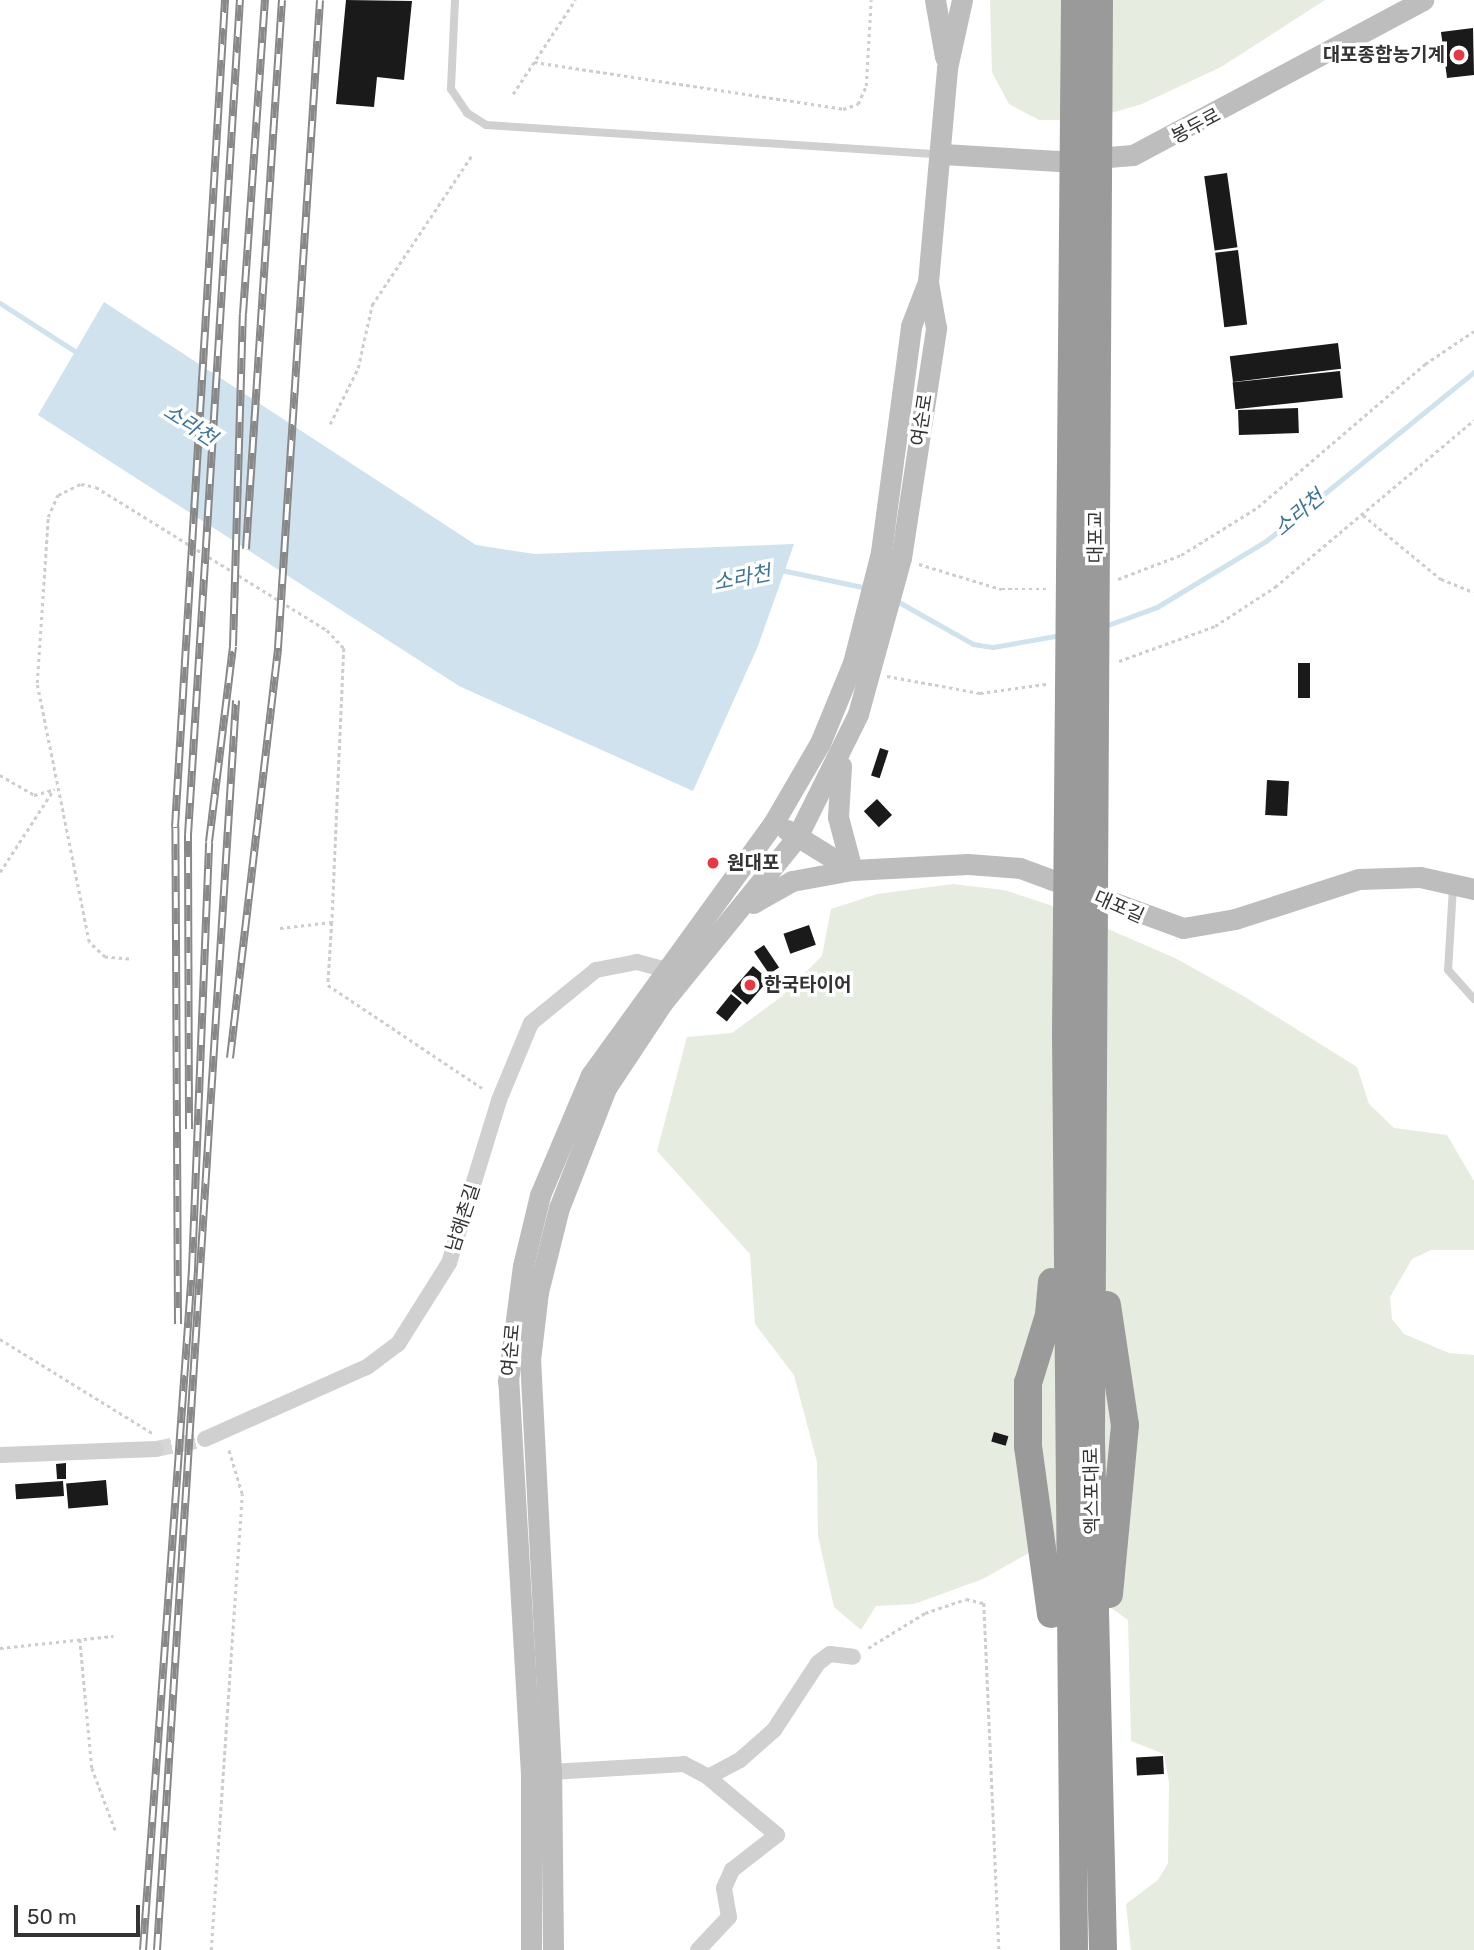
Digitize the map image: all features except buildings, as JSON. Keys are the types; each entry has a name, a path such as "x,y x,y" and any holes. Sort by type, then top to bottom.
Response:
{"highway":[{"path":"1075,0 1087,43"},
{"path":"1087,43 1099,0"},
{"name":"대포교","path":"1080,1033 1087,43"},
{"name":"엑스포대로","path":"1080,1033 1103,1950"},
{"path":"1070,1822 1051,1772 1052,1592 1028,1446 1028,1383 1049,1315 1081,1135"},
{"path":"1081,1135 1125,1425 1107,1613 1116,1782 1114,1950"},
{"name":"엑스포대로","path":"1074,1950 1070,1822 1081,1135"}],"street":[{"name":"여순로","path":"935,0 947,68"},
{"name":"여순로","path":"531,1950 531,1774 510,1338 540,1195 564,1132 591,1075 663,970 774,822 797,785 877,620 936,328 928,282 943,154 947,68 962,0"},
{"name":"봉두로","path":"943,154 1059,161 1133,155 1423,0"},
{"path":"852,870 838,817 843,753 872,673 877,620"},
{"name":"여순로","path":"553,1950 551,1772 532,1427 538,1292 564,1195 606,1088 724,926 797,837 843,753"},
{"path":"774,822 852,870"},
{"name":"대포길","path":"724,926 782,884 852,870 968,864 1020,868 1183,928 1235,919 1359,879 1420,877 1464,887"},
{"name":"남해촌길","path":"205,1438 224,1434 368,1367 414,1326 458,1240 499,1100 531,1023 576,980 610,965 637,962 663,970"},
{"path":"0,1455 152,1449"},
{"path":"708,1777 740,1760 774,1730 818,1663 830,1654 853,1657"},
{"path":"551,1772 684,1765 708,1777 777,1835 732,1870 723,1888 729,1917 698,1950"}],"lane":[{"path":"455,0 452,89 467,113 486,125 943,154"},
{"path":"1464,887 1448,970 1474,999"}],"path":[{"path":"513,94 575,0"},
{"path":"534,62 843,109 858,104 866,86 871,0"},
{"path":"330,424 358,368 372,305 472,155"},
{"path":"1109,580 1181,555 1258,508 1425,364 1474,331"},
{"path":"1112,663 1215,625 1275,587 1474,419"},
{"path":"129,959 105,957 89,942 54,789 37,683 48,517 58,495 90,484 327,630 344,648 328,985 499,1100"},
{"path":"1362,515 1441,579 1474,592"},
{"path":"891,555 1001,589 1062,587"},
{"path":"872,673 980,693 1060,680"},
{"path":"0,775 34,795 54,789"},
{"path":"0,872 54,789"},
{"path":"279,928 332,922"},
{"path":"0,1339 152,1432 152,1449"},
{"path":"211,1950 242,1494 224,1434"},
{"path":"853,1657 925,1613 966,1599 984,1603 999,1950"},
{"path":"0,1648 113,1636"},
{"path":"80,1639 92,1768 116,1832"}],"shaded area":[{"path":"990,0 1325,0 1221,67 1142,104 1087,120 1039,120 1009,104 992,72"},
{"path":"953,884 1004,890 1059,908 1175,958 1245,997 1357,1067 1369,1104 1394,1128 1447,1135 1474,1181 1474,1250 1431,1250 1412,1259 1390,1297 1392,1319 1404,1334 1449,1353 1474,1355 1474,1950 1131,1950 1126,1904 1158,1880 1168,1863 1169,1782 1164,1754 1131,1741 1128,1620 1032,1551 983,1579 914,1604 876,1606 861,1630 834,1607 818,1536 817,1462 794,1375 755,1324 750,1254 657,1151 687,1037 732,1033 781,997 822,956 831,909 877,894"}],"water":[{"path":"104,302 476,545 535,554 794,544 758,646 693,791 459,686 38,415"}],"waterway":[{"name":"소라천","path":"0,303 79,354"},
{"name":"소라천","path":"1105,626 1157,607 1266,541 1474,372"},
{"name":"소라천","path":"781,570 867,588"},
{"name":"소라천","path":"895,600 973,644 993,647 1061,635"}],"tunnel":[{"path":"156,1449 205,1439"}],"railway":[{"path":"178,1324 175,827 225,0"},
{"path":"189,1129 188,835 240,0"},
{"path":"143,1950 192,1269 209,842 233,646 243,314 265,0"},
{"path":"246,549 282,0"},
{"path":"230,1058 278,648 320,0"},
{"path":"157,1950 236,700"}],"place":[{"name":"대포종합농기계","path":"1459,55"},
{"name":"원대포","path":"713,863"},
{"name":"한국타이어","path":"750,985"}]}
